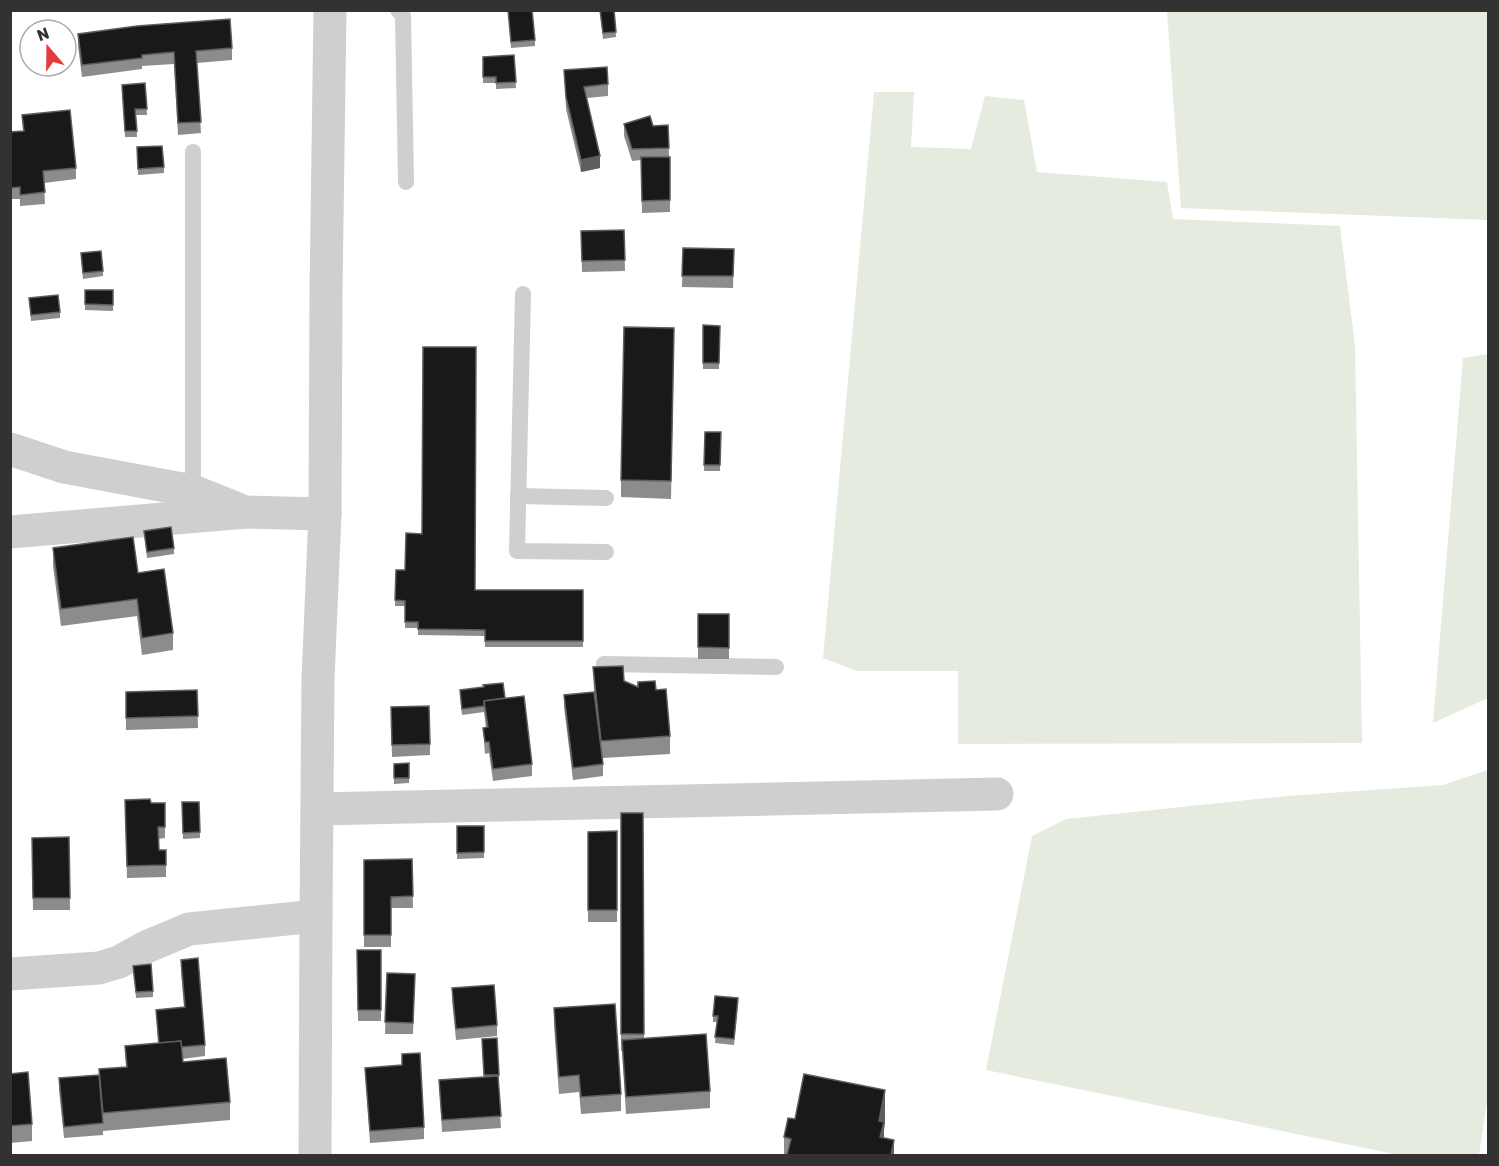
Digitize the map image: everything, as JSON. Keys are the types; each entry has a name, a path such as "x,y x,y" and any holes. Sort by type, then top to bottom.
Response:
{"street":[{"path":"315,1155 318,678 325,514 330,10"},
{"path":"10,449 64,467 193,491 246,512"},
{"path":"10,532 246,512 325,514"},
{"path":"317,809 998,794"},
{"path":"10,974 99,968 119,962 146,947 189,929 316,916"}],"lane":[{"path":"398,10 403,16 406,182"},
{"path":"193,152 193,491"},
{"path":"523,294 517,551 606,552"},
{"path":"518,496 606,498"},
{"path":"604,664 776,667"}],"shaded area":[{"path":"1167,11 1488,11 1488,220 1181,208"},
{"path":"874,92 914,92 911,147 971,149 985,96 1024,100 1037,172 1167,182 1173,219 1340,226 1355,345 1362,743 958,744 958,671 857,671 823,658"},
{"path":"1488,354 1488,698 1433,723 1463,358"},
{"path":"1488,770 1488,1094 1479,1155 1399,1155 986,1070 1032,836 1066,819 1287,796 1443,785"}],"building":[{"path":"508,10 532,10 535,40 511,42"},
{"path":"600,10 614,10 616,32 603,33"},
{"path":"230,19 232,48 196,51 201,122 178,123 174,52 82,65 78,34 137,26"},
{"path":"514,55 516,82 496,83 496,77 483,77 483,57"},
{"path":"607,67 608,84 584,87 600,156 581,160 566,97 564,70"},
{"path":"145,83 147,109 135,109 137,131 125,131 122,85"},
{"path":"70,110 76,168 43,171 45,192 20,195 20,187 10,188 10,132 24,131 22,115"},
{"path":"650,116 653,126 668,125 669,148 632,149 624,124"},
{"path":"162,146 164,167 138,169 137,147"},
{"path":"641,157 670,157 670,200 642,201"},
{"path":"624,230 625,260 582,261 581,231"},
{"path":"683,248 734,249 733,276 682,276"},
{"path":"101,251 103,271 83,273 81,253"},
{"path":"85,290 113,290 113,305 85,304"},
{"path":"58,295 60,312 31,315 29,298"},
{"path":"703,325 720,326 719,363 703,363"},
{"path":"624,327 674,328 671,481 621,480"},
{"path":"423,347 476,347 475,590 583,590 583,641 485,641 485,630 418,629 418,622 405,622 405,601 395,600 396,570 405,570 406,533 422,534"},
{"path":"705,432 721,432 720,465 704,465"},
{"path":"171,527 174,548 147,552 144,531"},
{"path":"133,537 138,573 164,569 173,633 142,638 137,599 61,609 53,548"},
{"path":"698,614 729,614 729,648 698,647"},
{"path":"623,666 624,681 638,687 638,682 655,681 656,690 666,689 670,736 601,741 593,667"},
{"path":"503,683 505,698 484,701 484,706 462,709 460,690"},
{"path":"197,690 198,716 126,718 126,692"},
{"path":"594,692 603,764 573,768 564,695"},
{"path":"524,696 532,764 493,769 489,742 485,742 483,728 488,727 484,701"},
{"path":"429,706 430,744 392,745 391,707"},
{"path":"409,763 409,778 394,778 394,764"},
{"path":"150,799 151,803 165,803 165,827 158,827 159,850 166,850 166,865 127,866 125,800"},
{"path":"182,802 199,802 200,832 183,833"},
{"path":"621,813 643,813 644,1034 621,1034"},
{"path":"457,826 484,826 484,852 457,853"},
{"path":"617,831 617,910 588,910 588,832"},
{"path":"69,837 70,898 33,898 32,838"},
{"path":"412,859 413,896 391,897 391,935 364,935 364,860"},
{"path":"357,950 381,950 381,1010 358,1010"},
{"path":"198,958 205,1045 181,1047 181,1041 159,1043 156,1010 185,1007 181,960"},
{"path":"151,964 153,991 136,992 133,966"},
{"path":"387,973 415,974 413,1023 385,1022"},
{"path":"494,985 497,1025 456,1029 452,988"},
{"path":"715,996 738,998 734,1039 715,1037 718,1016 713,1016"},
{"path":"615,1004 621,1094 581,1097 579,1075 559,1077 554,1008"},
{"path":"706,1034 710,1091 626,1097 622,1040"},
{"path":"497,1038 499,1075 484,1075 482,1039"},
{"path":"181,1041 183,1062 226,1058 230,1102 103,1113 99,1069 127,1067 125,1046"},
{"path":"420,1053 424,1127 370,1131 365,1068 402,1065 402,1054"},
{"path":"28,1072 32,1124 10,1126 10,1074"},
{"path":"804,1074 885,1090 879,1121 884,1122 880,1137 894,1140 891,1155 787,1155 791,1139 784,1137 788,1118 795,1119"},
{"path":"99,1075 103,1123 64,1127 59,1078"},
{"path":"498,1076 501,1116 442,1120 439,1080"}]}
